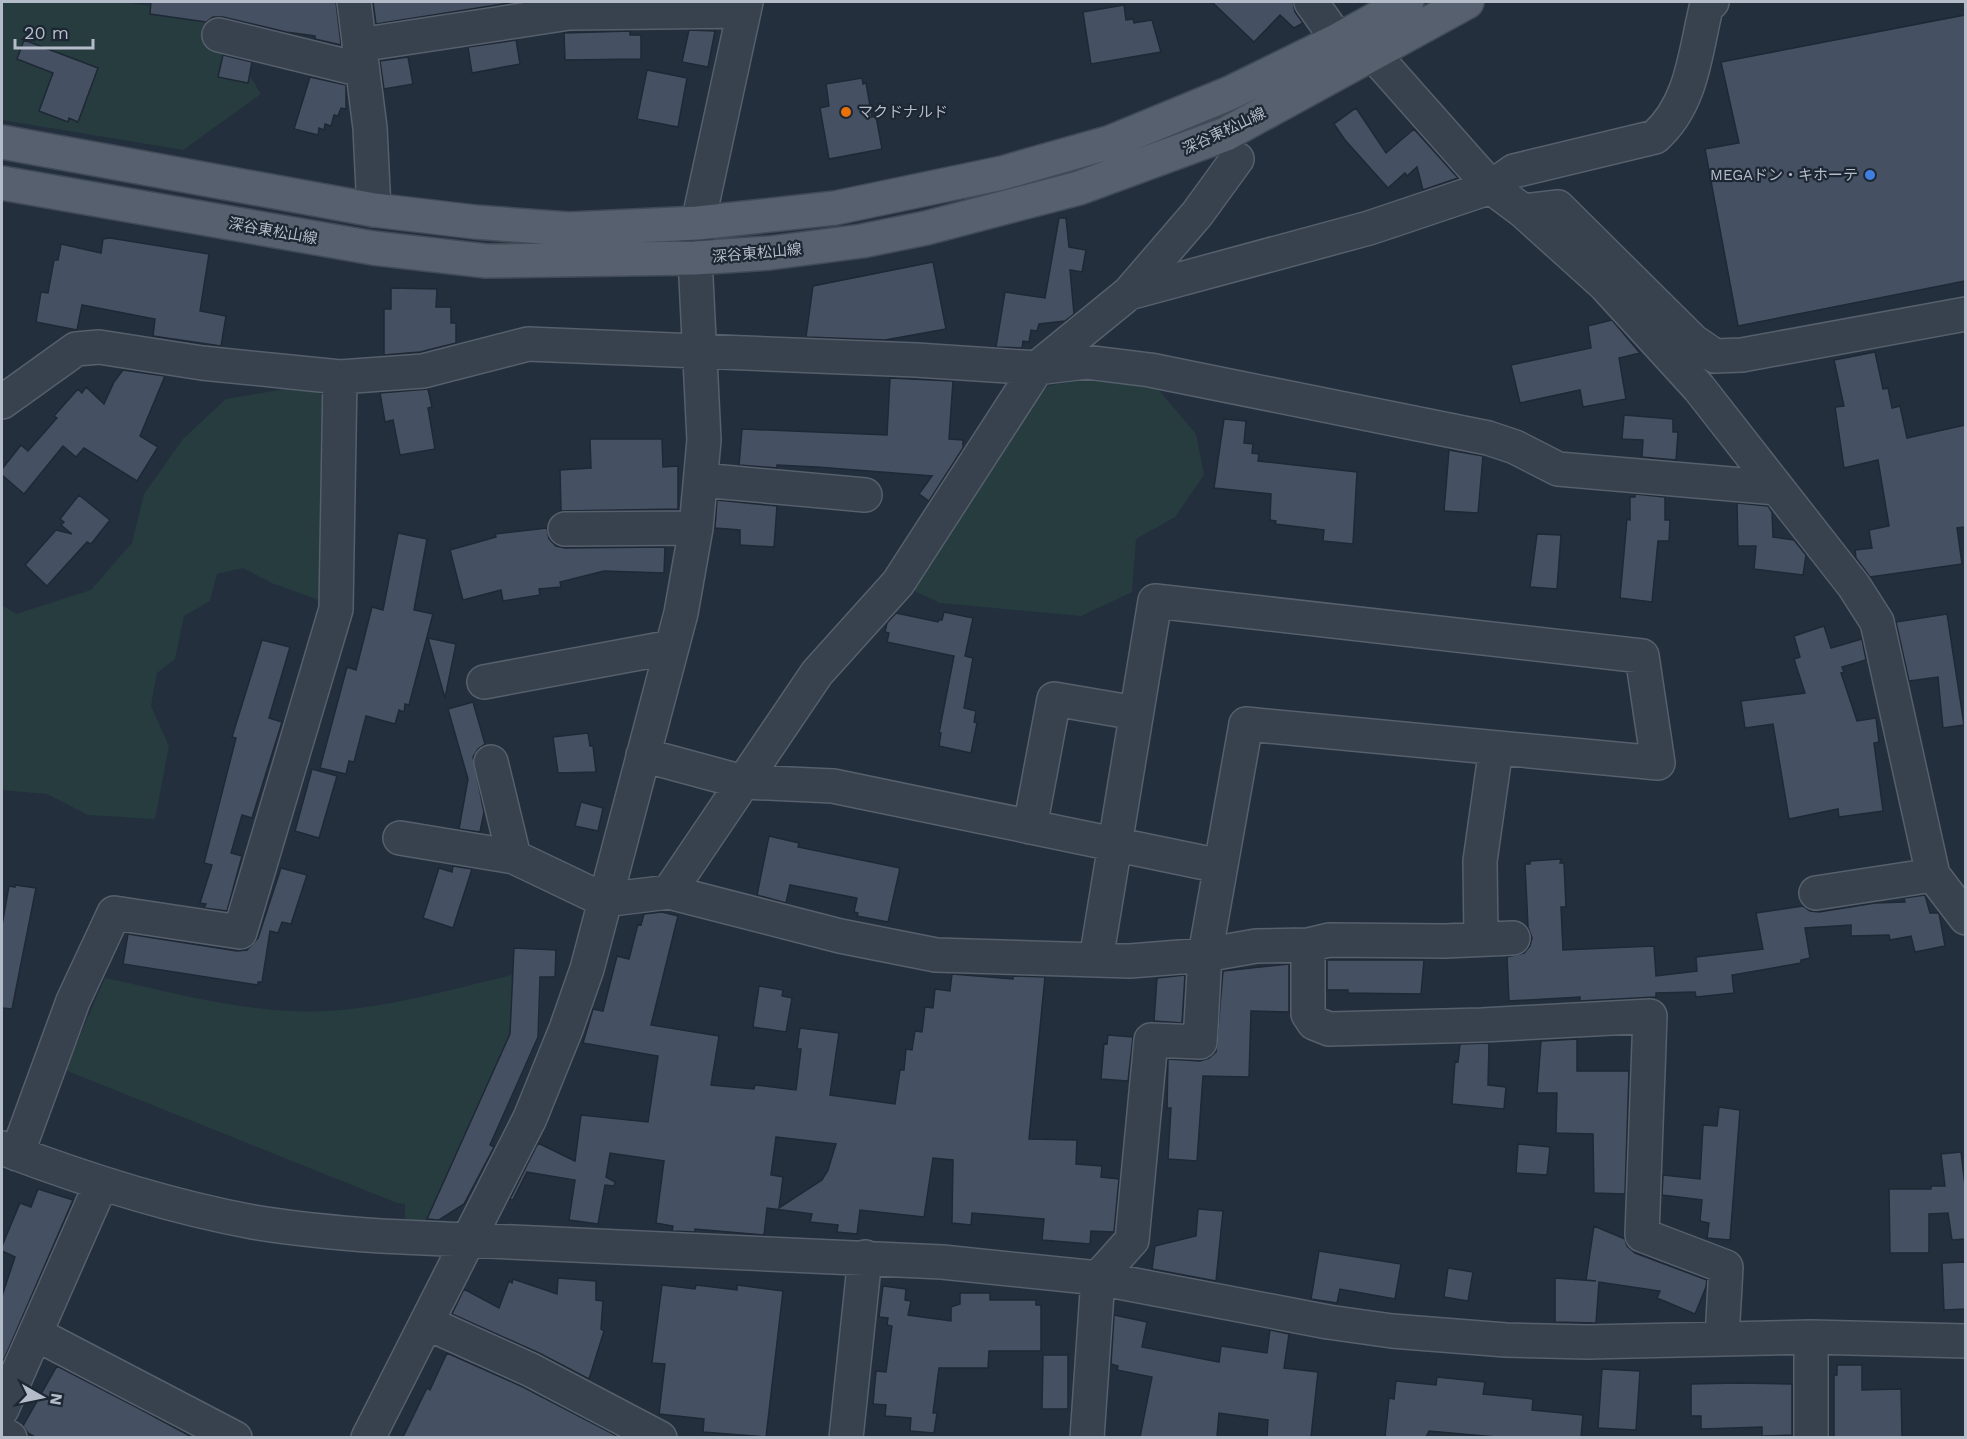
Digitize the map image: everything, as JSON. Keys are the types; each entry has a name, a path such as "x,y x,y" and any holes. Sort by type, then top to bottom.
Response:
{"main road":[{"path":"2,142 374,210 475,222 568,229 698,223 835,208 1002,173 1129,135 1230,93 1338,40 1407,2"},
{"name":"深谷東松山線","path":"2,183 361,246 486,261 695,258 770,253 862,241 926,228 1079,188 1226,134 1374,55 1467,2"}],"street":[{"path":"354,2 370,128 374,210"},
{"path":"1311,2 1338,40"},
{"path":"1129,293 1369,228 1491,187 1514,171 1655,137 1670,124 1682,103 1690,82 1707,8 1712,2"},
{"path":"219,35 361,58 569,13 745,7 698,223 695,258 704,440 696,528 672,647 587,969 548,1077 508,1164 368,1437"},
{"path":"1374,55 1491,187 1523,211 1632,312 1699,388 1854,586 1877,622 1933,875 1965,918"},
{"path":"669,892 816,673 898,583 1037,368 1129,293 1190,223 1238,159"},
{"path":"1523,211 1558,207 1693,341 1715,356 1742,355 1965,314"},
{"path":"2,402 75,349 99,347 202,363 340,377 423,371 528,344 916,360 1037,368 1086,362 1150,370 1488,438 1515,447 1558,469 1777,488"},
{"path":"340,377 336,609 240,932 114,913 73,1001 9,1151 101,1184 253,1222 381,1236 942,1262 1098,1278 1328,1322 1392,1331 1506,1340 1587,1342 1811,1337 1965,1341"},
{"path":"701,480 865,495"},
{"path":"565,529 696,528"},
{"path":"1087,1437 1098,1278 1132,1240 1150,1040 1200,1042 1205,955 1246,724 1658,763 1641,656 1155,601 1096,960"},
{"path":"484,682 672,647"},
{"path":"1030,827 1054,699 1136,713"},
{"path":"1481,939 1480,861 1496,748"},
{"path":"643,755 743,782 833,786 1221,866"},
{"path":"491,762 514,857"},
{"path":"400,838 514,857 604,900 669,892 840,936 936,955 1130,961 1205,955 1256,946 1308,945 1329,940 1513,938"},
{"path":"1816,893 1933,875"},
{"path":"1308,945 1308,1014 1314,1023 1329,1029 1482,1025 1650,1016 1642,1235 1726,1267 1722,1338"},
{"path":"2,1409 101,1184"},
{"path":"846,1437 865,1257"},
{"path":"427,1323 531,1370 660,1437"},
{"path":"36,1334 235,1437"},
{"path":"1811,1337 1811,1437"},
{"path":"2,1433 10,1437"}],"green space":[{"path":"2,2 121,2 212,14 261,94 183,150 2,120"},
{"path":"1107,375 1151,381 1196,434 1204,475 1175,517 1136,539 1132,592 1081,616 940,603 910,589 1024,409 1048,386"},
{"path":"303,386 331,399 329,567 319,600 274,584 243,568 217,574 210,601 184,616 175,659 157,673 151,706 169,746 155,819 88,815 47,794 2,790 2,605 16,614 91,590 132,543 144,494 183,439 226,399"},
{"path":"516,974 541,975 539,1037 464,1204 438,1221 405,1220 405,1204 397,1203 65,1070 105,978 243,1006 290,1011 319,1011 376,1006"}],"building":[{"path":"151,2 336,2 341,45 315,39 315,36 286,32 223,17 213,17 206,22 150,14"},
{"path":"373,2 509,2 509,3 376,24"},
{"path":"1212,2 1293,2 1295,12 1303,23 1294,28 1280,15 1254,42"},
{"path":"1124,5 1126,20 1133,19 1134,23 1152,20 1161,52 1091,64 1083,12"},
{"path":"1965,15 1965,281 1738,326 1705,149 1739,143 1721,62"},
{"path":"689,30 715,31 708,67 682,62"},
{"path":"630,31 630,35 641,35 641,59 565,60 564,33"},
{"path":"24,40 98,68 78,122 69,118 68,122 39,111 53,73 17,59"},
{"path":"516,40 520,64 472,73 468,47"},
{"path":"223,55 252,62 248,83 218,77"},
{"path":"408,57 413,84 384,89 380,61"},
{"path":"647,70 687,78 678,127 637,119"},
{"path":"310,77 346,85 346,109 341,108 338,116 334,115 331,126 325,124 324,130 319,128 318,135 294,129"},
{"name":"マクドナルド","path":"862,78 863,84 866,83 872,117 876,116 882,149 829,159 820,108 829,106 826,84"},
{"path":"1356,108 1386,153 1414,129 1458,178 1423,190 1417,167 1407,176 1405,173 1388,188 1345,140 1334,124"},
{"path":"1059,218 1066,218 1069,247 1086,250 1082,272 1070,270 1074,314 1065,321 1039,324 1037,331 1031,330 1029,342 1023,341 1022,348 996,347 1005,292 1045,298"},
{"path":"110,238 209,254 200,311 226,316 221,346 153,336 155,319 82,305 77,330 36,322 41,292 48,293 54,260 58,260 61,244 101,253 103,239"},
{"path":"933,262 946,329 885,340 806,337 813,286"},
{"path":"391,288 437,289 436,307 451,307 451,323 456,323 456,343 420,352 384,355 384,309 391,309"},
{"path":"1612,320 1640,353 1619,358 1626,399 1583,407 1580,390 1520,403 1511,365 1591,348 1588,326"},
{"path":"1875,352 1883,389 1888,388 1892,408 1900,406 1907,438 1965,425 1965,527 1957,528 1962,564 1870,577 1856,558 1855,550 1872,548 1869,530 1889,526 1878,460 1844,468 1835,407 1844,406 1834,360"},
{"path":"123,370 165,376 140,436 158,447 137,481 84,448 76,457 63,446 24,494 2,475 2,469 21,445 28,451 57,418 54,416 78,389 82,393 86,387 104,404 114,382"},
{"path":"890,378 953,381 949,439 963,440 963,448 929,501 919,494 932,476 817,467 777,465 777,468 739,465 742,429 887,435"},
{"path":"428,389 432,407 428,408 435,449 400,455 393,420 385,422 380,393"},
{"path":"1624,415 1673,419 1673,432 1678,432 1676,460 1642,457 1643,440 1622,439"},
{"path":"1224,419 1246,421 1244,443 1253,444 1252,453 1259,454 1258,461 1357,472 1353,544 1323,541 1324,530 1275,524 1276,521 1270,520 1271,494 1214,488"},
{"path":"590,439 662,439 663,467 678,466 678,509 561,511 560,470 591,468"},
{"path":"1449,450 1483,456 1478,513 1444,511"},
{"path":"1635,494 1665,497 1665,520 1670,520 1669,541 1658,541 1652,602 1620,598 1627,519 1630,520 1630,497 1635,497"},
{"path":"79,495 110,520 91,544 87,542 47,586 25,565 56,530 72,534 61,525 64,522 60,519"},
{"path":"717,500 777,506 774,547 740,545 740,530 715,528"},
{"path":"1737,503 1768,506 1772,512 1773,537 1794,540 1806,555 1803,575 1754,569 1756,546 1738,546"},
{"path":"547,528 549,539 556,546 565,548 665,547 664,573 604,571 560,582 561,587 539,589 540,595 503,601 501,590 463,600 450,550 496,537 495,534"},
{"path":"398,533 427,539 414,610 433,614 409,705 405,704 404,712 399,710 395,724 366,716 354,762 349,761 346,774 320,768 347,667 356,670 372,607 383,610"},
{"path":"1537,534 1561,535 1557,589 1530,587"},
{"path":"944,612 973,618 965,656 973,658 964,708 976,711 974,722 977,723 971,753 939,746 941,733 939,733 954,656 887,642 889,633 885,632 887,623 896,613 938,622 942,620"},
{"path":"1947,614 1964,725 1943,728 1938,677 1909,681 1896,622"},
{"path":"1824,626 1831,648 1862,639 1866,660 1842,667 1844,672 1841,673 1857,721 1876,718 1879,742 1874,743 1883,811 1839,817 1838,809 1789,819 1773,724 1745,728 1741,701 1805,693 1794,659 1800,657 1794,636"},
{"path":"428,638 456,644 445,698"},
{"path":"262,640 290,647 269,718 282,722 252,818 242,815 231,853 242,856 227,911 204,908 206,904 200,903 212,865 204,863 236,738 232,737"},
{"path":"473,702 485,744 473,757 484,812 480,832 459,829 468,779 448,709"},
{"path":"588,733 590,746 593,746 596,772 558,773 553,737"},
{"path":"312,769 337,776 319,838 295,831"},
{"path":"581,802 603,808 598,831 575,826"},
{"path":"769,836 799,843 798,847 900,868 888,922 857,916 858,913 854,912 857,898 790,885 786,903 757,895"},
{"path":"1561,859 1560,863 1564,863 1566,907 1561,907 1563,950 1654,946 1656,976 1697,971 1696,957 1763,949 1756,913 1803,906 1810,911 1819,912 1875,903 1905,902 1904,898 1925,895 1930,913 1939,913 1945,946 1915,952 1911,936 1890,940 1889,935 1851,936 1851,925 1805,928 1810,958 1801,960 1801,963 1732,975 1734,993 1696,997 1695,992 1656,993 1656,997 1580,1001 1580,997 1509,1001 1507,957 1524,953 1530,946 1532,938 1528,927 1525,864 1530,864 1530,861"},
{"path":"453,866 472,869 453,928 423,918 439,868 452,872"},
{"path":"281,868 307,875 291,924 282,922 278,933 270,931 262,982 258,982 258,985 123,964 128,934 237,951 247,950 258,938"},
{"path":"15,885 36,888 12,1009 2,1008 2,925 9,886 15,887"},
{"path":"662,912 678,916 651,1025 719,1036 711,1085 754,1089 755,1085 796,1090 801,1049 797,1049 800,1028 839,1033 830,1095 895,1104 900,1070 904,1070 906,1049 912,1050 915,1031 922,1032 925,1007 933,1008 935,989 950,991 952,974 1013,979 1013,976 1045,977 1029,1139 1077,1140 1076,1164 1102,1166 1101,1177 1119,1179 1114,1232 1091,1231 1090,1244 1042,1240 1044,1219 972,1213 971,1225 952,1223 953,1160 933,1158 924,1217 860,1210 857,1234 837,1232 838,1225 810,1222 812,1214 767,1208 764,1235 695,1229 695,1232 672,1231 673,1226 656,1223 664,1161 610,1153 606,1177 615,1182 614,1186 605,1185 598,1224 569,1220 575,1180 527,1172 513,1200 510,1199 538,1143 575,1161 581,1115 648,1122 658,1056 583,1043 593,1009 603,1011 617,956 629,959 638,924 641,925 644,914","holes":["776,1137 836,1144 828,1170 822,1180 779,1208 783,1177 771,1175"]},
{"path":"514,948 556,950 555,977 540,977 538,1037 490,1145 494,1147 464,1204 439,1220 427,1219 510,1034"},
{"path":"1327,960 1424,960 1421,994 1348,993 1348,990 1327,990"},
{"path":"1289,964 1289,1012 1251,1011 1249,1077 1203,1076 1197,1161 1168,1159 1171,1108 1167,1108 1168,1059 1200,1061 1216,1052 1223,971"},
{"path":"1185,975 1182,1023 1154,1021 1157,978"},
{"path":"759,986 783,990 782,996 792,998 786,1032 753,1027"},
{"path":"1108,1035 1133,1037 1128,1081 1101,1079 1104,1043 1107,1044"},
{"path":"1577,1039 1577,1071 1629,1071 1625,1194 1594,1193 1593,1134 1556,1133 1557,1093 1537,1093 1541,1041"},
{"path":"1489,1043 1488,1085 1506,1087 1504,1109 1452,1104 1455,1061 1458,1062 1460,1044"},
{"path":"1719,1107 1740,1110 1730,1240 1707,1238 1709,1223 1700,1221 1702,1200 1662,1195 1663,1175 1700,1179 1703,1125 1717,1126"},
{"path":"1518,1144 1550,1147 1547,1175 1516,1173"},
{"path":"1961,1152 1965,1186 1965,1239 1952,1240 1948,1213 1929,1214 1929,1253 1890,1253 1889,1189 1931,1189 1931,1186 1945,1186 1941,1154"},
{"path":"38,1189 73,1200 2,1364 2,1296 15,1257 2,1251 2,1246 20,1203 31,1207"},
{"path":"1198,1209 1223,1211 1216,1281 1152,1269 1155,1246 1196,1236"},
{"path":"1594,1226 1625,1239 1627,1246 1635,1253 1707,1280 1695,1314 1657,1298 1660,1291 1599,1282 1596,1323 1555,1322 1555,1278 1596,1281 1586,1280"},
{"path":"1319,1251 1401,1264 1395,1299 1340,1289 1337,1303 1311,1299"},
{"path":"1965,1262 1965,1309 1944,1310 1942,1263"},
{"path":"1448,1268 1473,1272 1468,1301 1444,1297"},
{"path":"558,1278 596,1281 596,1300 603,1301 601,1329 604,1331 589,1379 539,1353 452,1314 464,1289 499,1308 509,1281 512,1283 513,1279 557,1294"},
{"path":"662,1285 695,1289 696,1285 737,1290 737,1285 783,1291 766,1437 703,1432 704,1419 659,1414 665,1364 652,1363"},
{"path":"883,1286 906,1289 905,1300 911,1301 908,1315 951,1321 951,1307 960,1304 960,1293 990,1293 990,1300 1036,1300 1036,1305 1041,1305 1041,1351 989,1351 988,1368 939,1368 933,1413 937,1413 934,1433 910,1431 911,1418 885,1416 886,1405 873,1404 876,1371 886,1372 892,1326 887,1325 888,1318 879,1317"},
{"path":"1114,1315 1147,1322 1142,1347 1219,1362 1221,1346 1267,1353 1270,1330 1289,1334 1284,1368 1318,1372 1311,1437 1267,1437 1268,1420 1219,1413 1217,1437 1140,1437 1152,1377 1117,1370 1118,1366 1111,1364"},
{"path":"447,1353 523,1387 619,1437 403,1437 427,1388 430,1390"},
{"path":"1043,1355 1068,1355 1068,1409 1042,1409"},
{"path":"1837,1365 1862,1365 1862,1390 1901,1389 1902,1437 1834,1437 1834,1375 1837,1375"},
{"path":"57,1366 192,1437 35,1437 23,1426"},
{"path":"1602,1369 1640,1371 1636,1430 1598,1428"},
{"path":"1437,1377 1485,1382 1483,1394 1533,1399 1532,1410 1583,1415 1581,1437 1496,1437 1429,1431 1426,1437 1385,1437 1389,1398 1394,1399 1396,1381 1436,1385"},
{"path":"1691,1384 1792,1384 1792,1435 1762,1436 1762,1427 1701,1429 1701,1416 1691,1416"}],"place":[{"name":"マクドナルド","path":"846,112"},
{"name":"MEGAドン・キホーテ","path":"1870,175"}]}
